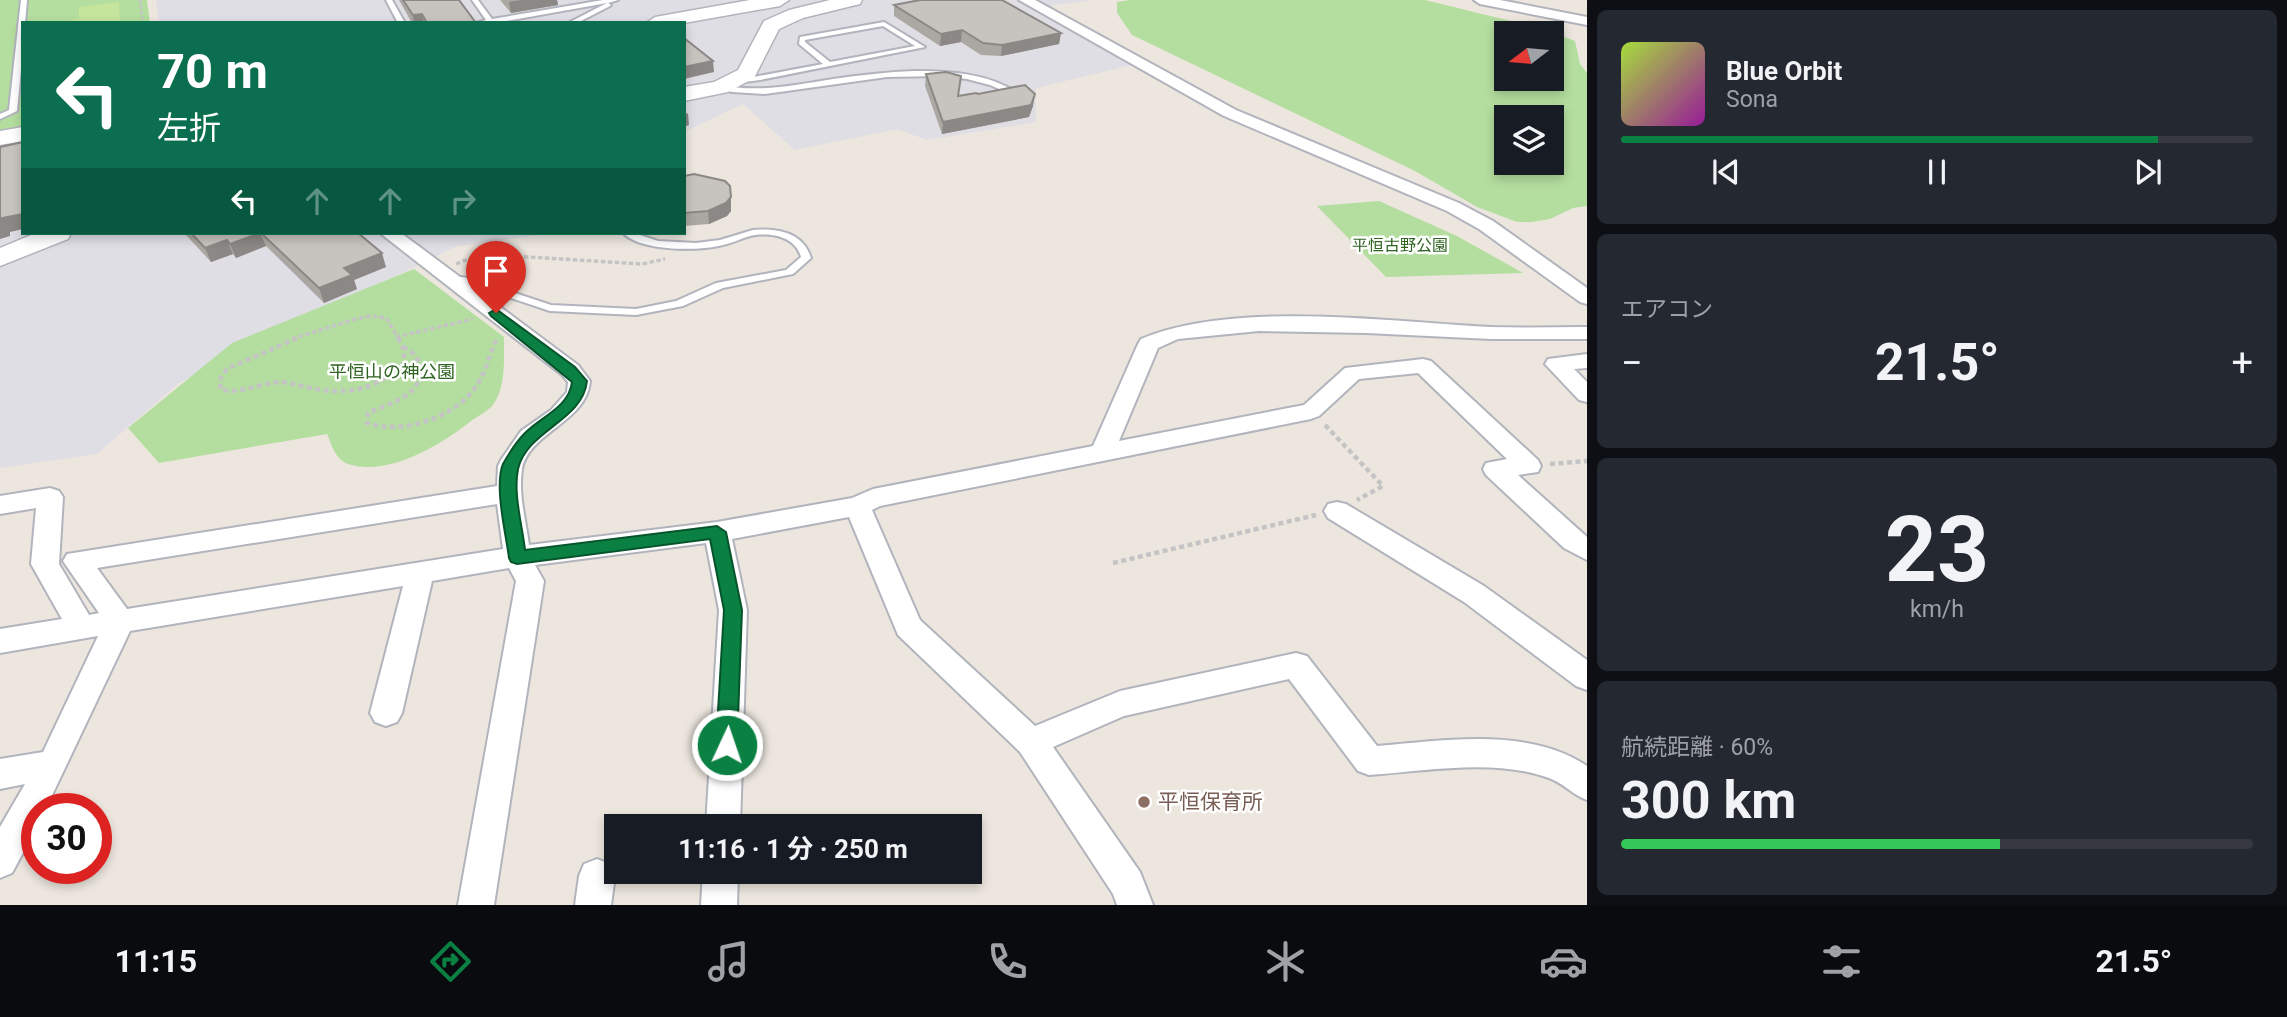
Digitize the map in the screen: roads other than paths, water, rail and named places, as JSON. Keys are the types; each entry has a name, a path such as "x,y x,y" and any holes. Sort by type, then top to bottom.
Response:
{"street":[{"path":"661,16 780,0"},
{"path":"686,94 728,84 747,74 771,25 796,14 853,0"},
{"path":"1025,0 1230,113 1453,207 1486,225 1587,298"},
{"path":"1480,0 1587,21"},
{"path":"0,138 21,134"},
{"path":"0,258 53,235"},
{"path":"392,235 570,370 579,381 578,393 559,415 530,437 510,466 509,493 517,558 530,581 476,905"},
{"path":"1102,452 1149,344 1164,334 1206,327 1270,325 1577,333 1587,354"},
{"path":"1422,329 1423,366 1529,466 1495,469 1573,541 1587,550"},
{"path":"1587,360 1556,364 1587,395"},
{"path":"0,641 517,558 717,532 858,506 873,498 1311,411 1353,373 1423,366"},
{"path":"120,621 77,561 509,493"},
{"path":"0,505 50,497 45,564 82,628"},
{"path":"858,506 908,627 1031,742 1127,884 1135,905"},
{"path":"1337,510 1474,594 1587,677"},
{"path":"717,532 733,610 724,814"},
{"path":"386,713 420,573"},
{"path":"0,861 53,764 120,621"},
{"path":"1031,742 1120,704 1296,666 1369,761 1479,756 1521,758 1561,767 1587,785"},
{"path":"0,774 53,764"},
{"path":"719,905 720,884"}],"lane":[{"path":"22,21 24,0"},
{"path":"388,0 401,21"},
{"path":"475,0 490,21"},
{"path":"497,21 617,0"},
{"path":"575,21 617,0"},
{"path":"728,84 829,65 920,47 884,24 802,38 801,43 829,65"},
{"path":"0,117 13,111 21,28"},
{"path":"728,84 753,93 872,75 930,73 964,78 1015,94"},
{"path":"0,111 13,101"},
{"path":"450,279 471,281 550,308 636,312 679,304 720,285 789,272 806,258 802,245 794,239 770,232 755,233 718,244 645,243 631,235"}],"place":[{"name":"平恒保育所","path":"1144,802"}],"park label":[{"name":"平恒古野公園","path":"1400,245"},
{"name":"平恒山の神公園","path":"392,371"}]}
